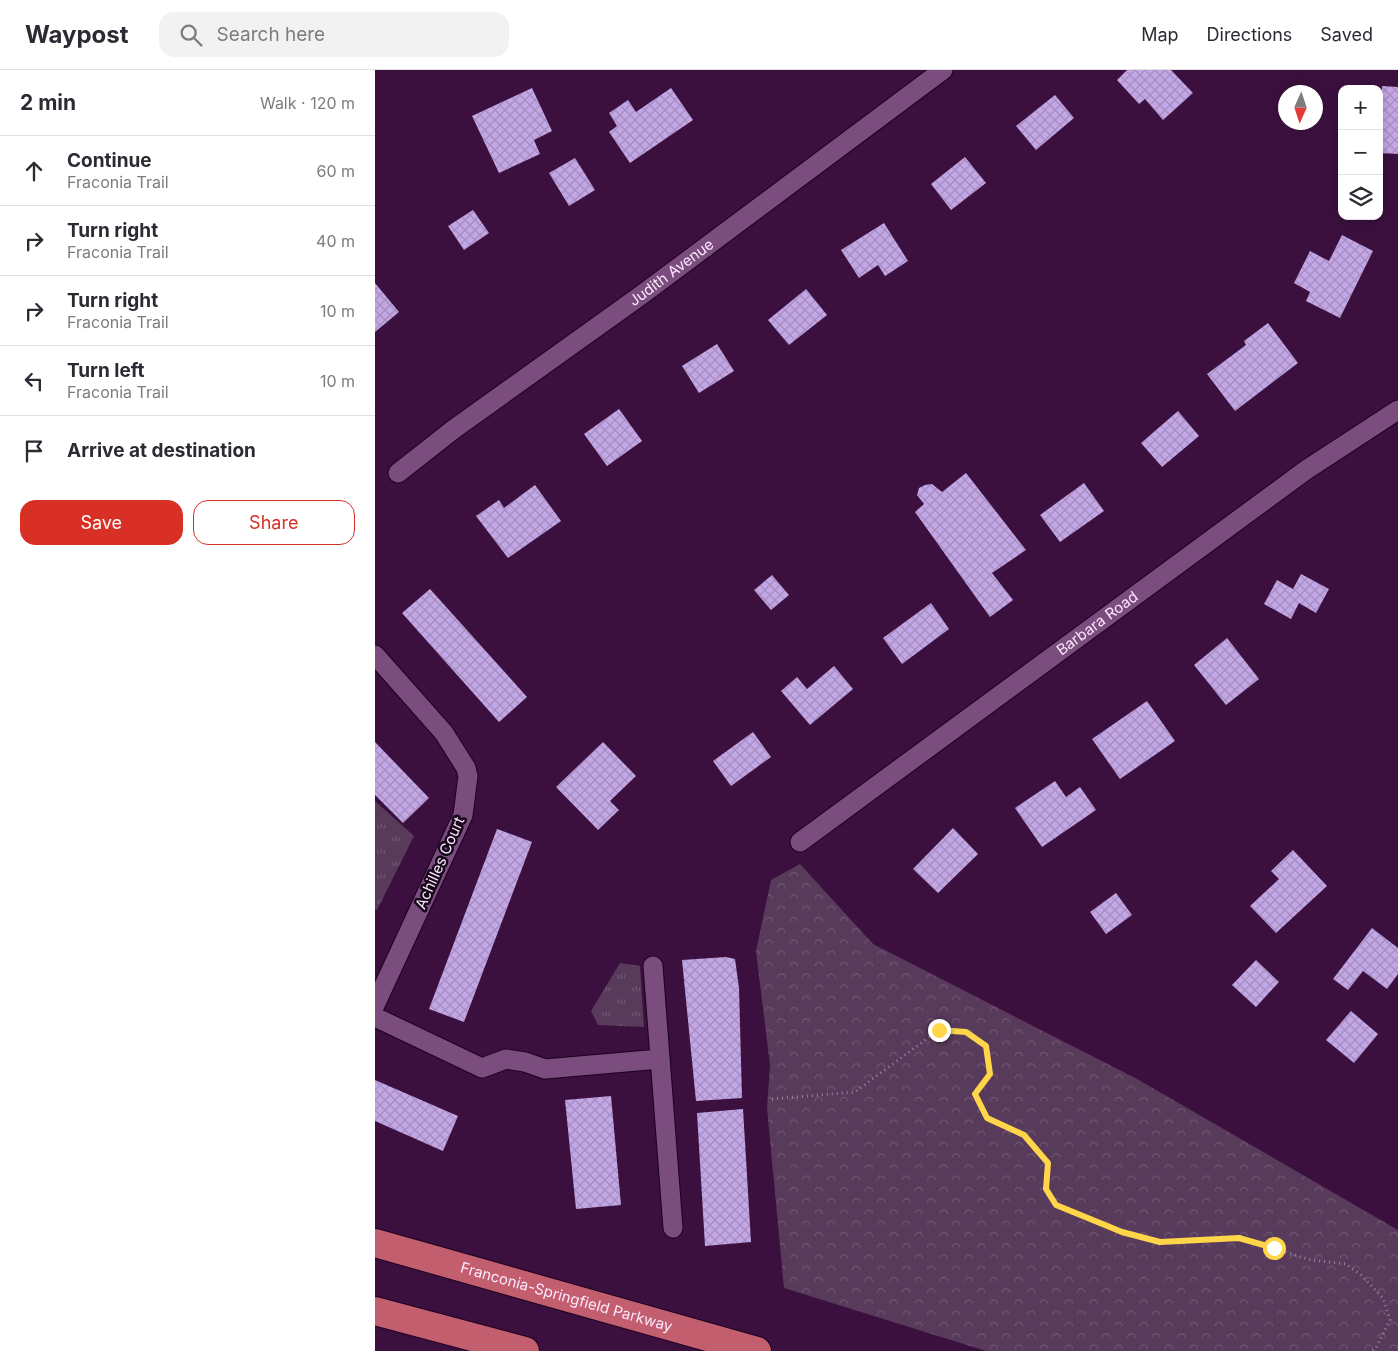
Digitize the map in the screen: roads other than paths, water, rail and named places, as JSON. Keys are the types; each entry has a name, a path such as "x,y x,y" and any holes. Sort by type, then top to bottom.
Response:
{"main road":[{"name":"Franconia-Springfield Parkway","path":"375,1243 757,1351"},
{"path":"375,1311 525,1351"}],"street":[{"name":"Judith Avenue","path":"398,474 455,429 640,296 943,70"},
{"name":"Barbara Road","path":"800,842 1290,482 1373,424 1398,410"},
{"name":"Achilles Court","path":"375,655 443,733 466,768 468,776 463,815 375,1005"},
{"path":"653,966 673,1228"},
{"path":"375,1017 482,1068 507,1059 545,1068 660,1059"}]}
